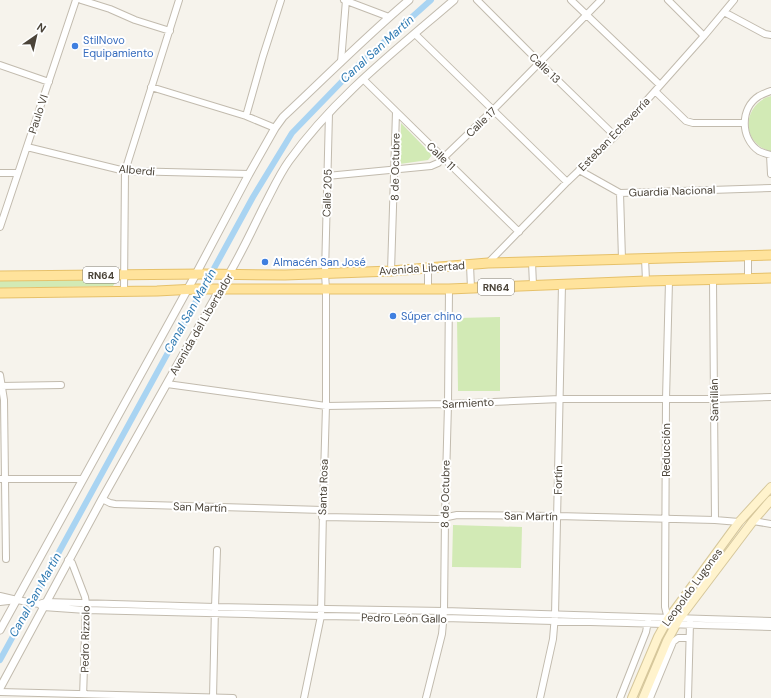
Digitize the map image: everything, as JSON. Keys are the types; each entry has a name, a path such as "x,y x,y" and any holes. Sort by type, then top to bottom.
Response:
{"main road":[{"name":"Avenida Libertad","path":"0,276 324,274 391,271 488,263 771,255"},
{"name":"Avenida Libertad","path":"0,293 217,289 428,289 771,278"},
{"name":"Leopoldo Lugones","path":"632,698 658,636 666,622 739,522 771,487"},
{"name":"Leopoldo Lugones","path":"643,698 667,641 677,622 753,520 771,500"}],"street":[{"name":"Paulo VI","path":"0,227 76,0"},
{"path":"81,0 110,8 135,20 170,31"},
{"path":"124,291 125,171 179,0"},
{"path":"246,116 281,0"},
{"path":"341,62 345,0 389,17"},
{"path":"362,7 365,0"},
{"path":"0,630 19,600 82,479 191,290 249,174 283,117 409,0"},
{"name":"Avenida del Libertador","path":"0,688 42,605 282,173 304,141 329,113 363,80 454,0"},
{"name":"Calle 13","path":"477,0 615,136"},
{"path":"571,0 660,85"},
{"name":"Calle 17","path":"327,176 431,166 438,163 540,63 601,0"},
{"path":"668,0 704,36"},
{"name":"Esteban Echeverría","path":"488,263 567,182 615,136 734,0"},
{"path":"724,12 765,34 771,35"},
{"path":"415,34 567,182"},
{"path":"0,65 49,82"},
{"name":"Calle 11","path":"363,80 519,232"},
{"path":"151,87 246,116 276,128"},
{"path":"655,91 686,121 692,124 744,123"},
{"path":"771,91 760,95 752,102 746,112 744,123 746,134 752,144 760,151 771,155 771,174"},
{"name":"8 de Octubre","path":"391,271 396,112"},
{"name":"Calle 205","path":"324,274 329,113"},
{"name":"Alberdi","path":"27,147 125,171 249,174"},
{"name":"Guardia Nacional","path":"580,170 620,192 771,188"},
{"path":"0,173 18,173"},
{"path":"620,192 622,259"},
{"path":"748,255 748,278"},
{"path":"645,258 646,282"},
{"path":"532,262 533,286"},
{"path":"470,265 471,288"},
{"path":"428,268 428,289"},
{"name":"Santa Rosa","path":"304,698 321,616 326,406 326,289 324,274"},
{"name":"Santillán","path":"713,280 715,520"},
{"name":"Reducción","path":"666,622 666,399 669,281"},
{"name":"Fortín","path":"540,698 554,639 562,284"},
{"name":"8 de Octubre","path":"426,698 442,634 444,618 449,288"},
{"path":"0,375 0,386 4,400 2,479 6,559"},
{"name":"Sarmiento","path":"166,384 326,406 448,404 560,398 714,399 771,397"},
{"path":"0,386 61,385"},
{"path":"2,479 82,479"},
{"name":"San Martín","path":"102,499 115,504 438,519 457,515 557,516 715,520 739,522"},
{"path":"753,520 771,524"},
{"path":"213,698 217,550"},
{"name":"Pedro Rizzolo","path":"68,560 72,563 86,603 83,696"},
{"name":"Pedro León Gallo","path":"0,596 42,605 86,610 321,616 666,622 771,622"},
{"name":"Pedro León Gallo","path":"0,602 19,600"},
{"name":"Pedro León Gallo","path":"42,605 86,603 444,611 555,619"},
{"path":"620,698 646,632 648,621"},
{"path":"688,698 690,622"},
{"name":"Pedro León Gallo","path":"690,622 771,627"},
{"path":"650,698 673,642 678,638 689,638"},
{"path":"0,692 83,696 233,698"}],"green space":[{"path":"771,96 771,152 760,147 752,138 748,123 753,109 758,103"},
{"path":"401,123 432,155 428,160 400,164"},
{"path":"115,279 113,286 0,288 0,281"},
{"path":"500,317 500,391 458,391 457,318"},
{"path":"453,525 522,527 521,568 452,567"}],"waterway":[{"name":"Canal San Martín","path":"0,660 253,197 292,133 354,69 431,0"}],"place":[{"name":"StilNovo Equipamiento","path":"75,46"},
{"name":"Almacén San José","path":"265,262"},
{"name":"Súper chino","path":"393,316"}]}
